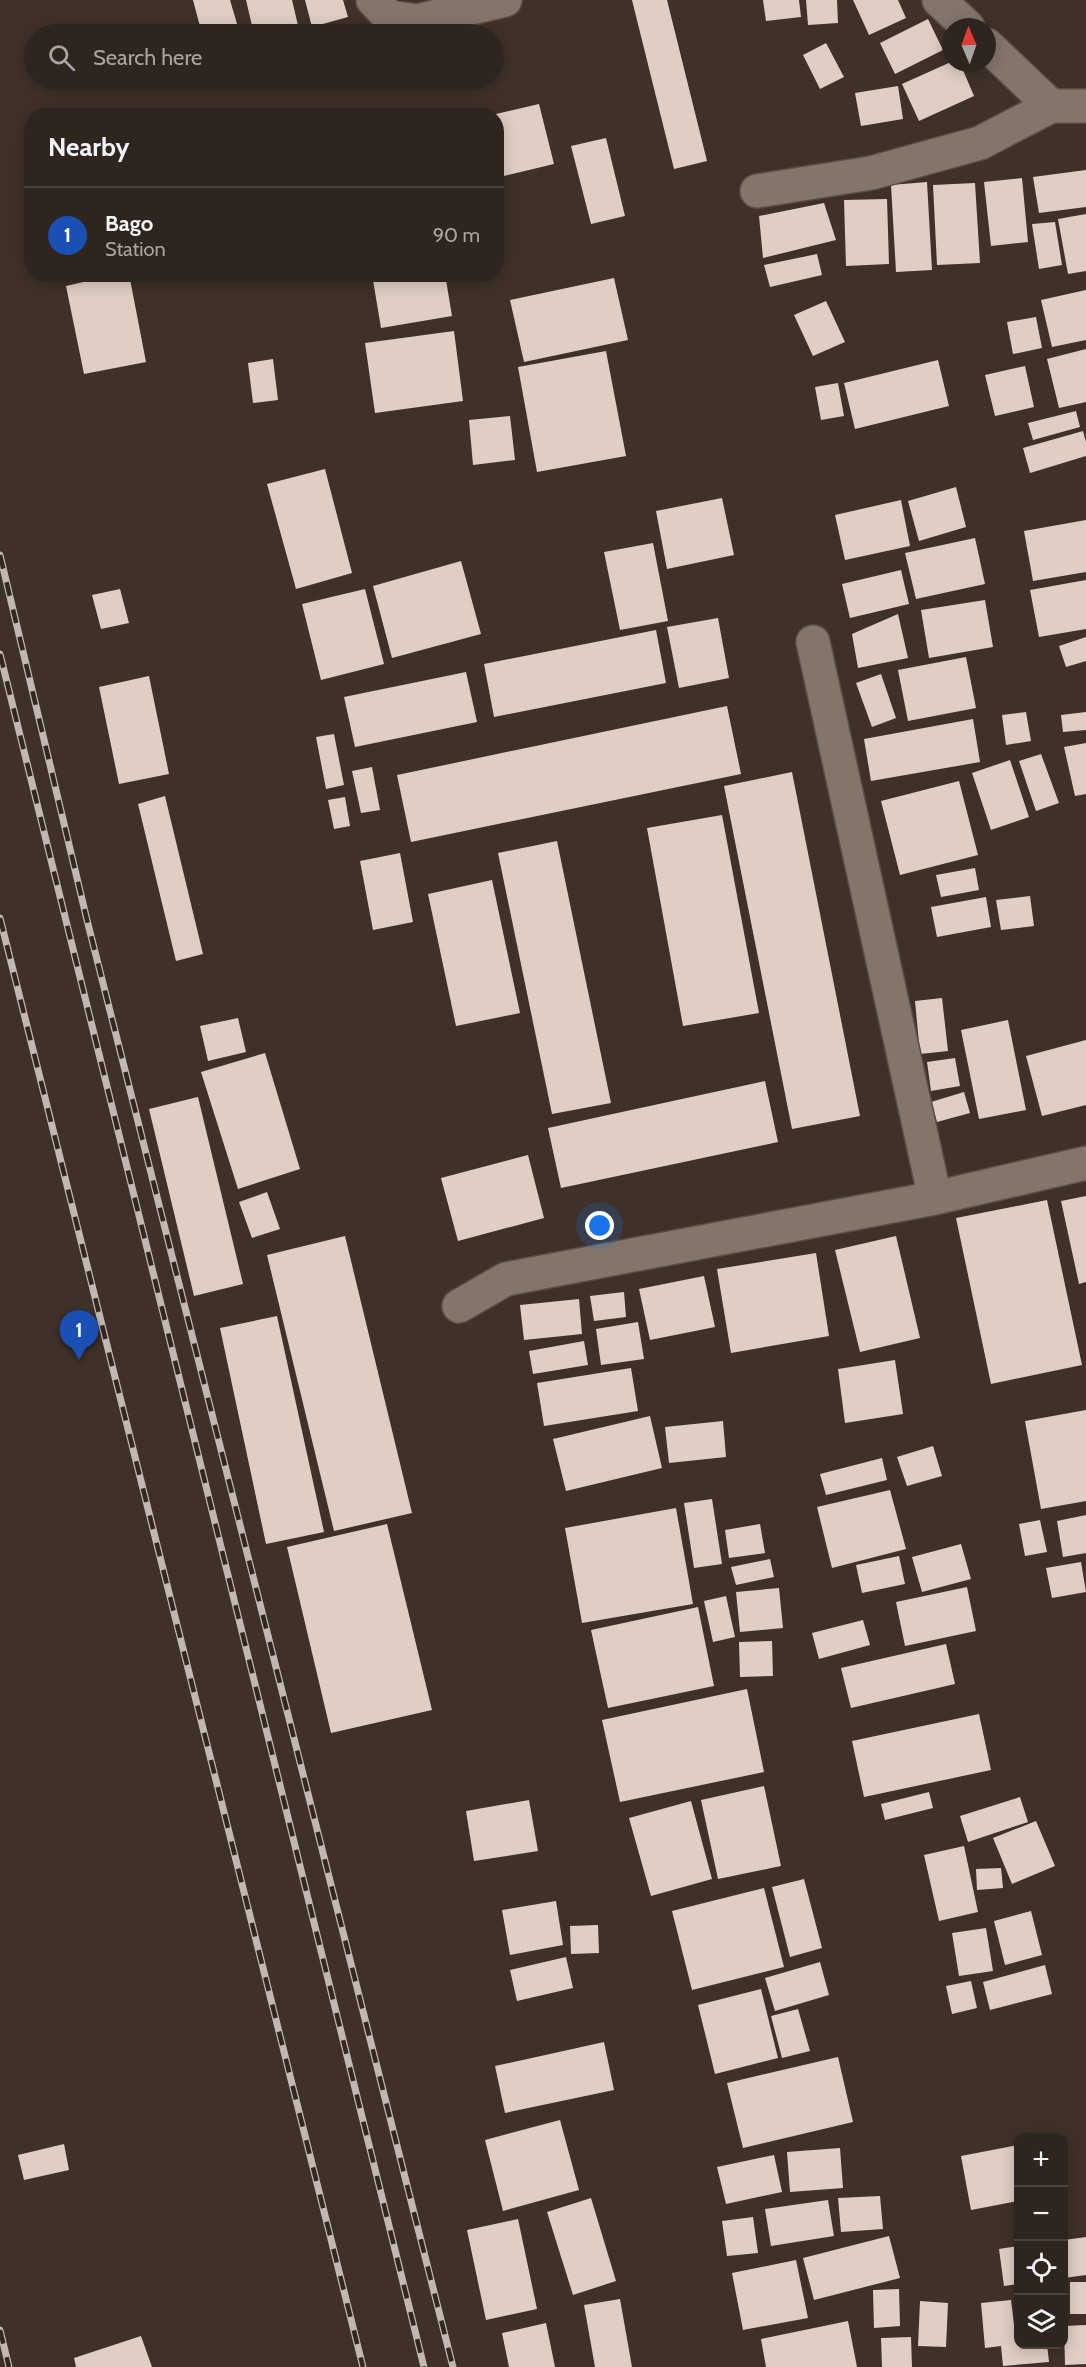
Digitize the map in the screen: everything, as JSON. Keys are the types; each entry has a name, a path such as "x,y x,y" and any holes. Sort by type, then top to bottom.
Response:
{"street":[{"path":"374,0 389,17 417,21 505,0"},
{"path":"939,0 959,18"},
{"path":"996,54 1051,106"},
{"path":"757,191 871,173 980,143 1051,106 1086,106"},
{"path":"813,642 935,1198"},
{"path":"459,1306 506,1279 935,1198 1086,1163"}],"building":[{"path":"193,0 230,0 237,24 199,24"},
{"path":"246,0 292,0 298,24 252,24"},
{"path":"305,0 343,0 348,17 323,24 311,24"},
{"path":"632,0 667,0 707,161 674,169"},
{"path":"763,0 799,0 801,17 766,21"},
{"path":"806,0 837,0 838,23 808,25"},
{"path":"853,0 898,0 906,18 869,35"},
{"path":"928,19 942,50 895,74 880,43"},
{"path":"826,43 844,77 820,89 803,55"},
{"path":"942,66 942,72 964,72 974,96 919,121 902,84"},
{"path":"898,86 903,119 861,126 855,93"},
{"path":"539,104 554,164 504,176 504,112"},
{"path":"606,138 625,216 591,224 571,146"},
{"path":"1086,170 1086,207 1039,213 1033,177"},
{"path":"1022,178 1028,242 991,246 984,182"},
{"path":"927,182 932,270 896,272 891,185"},
{"path":"975,183 980,263 937,265 933,185"},
{"path":"887,199 889,264 846,266 844,200"},
{"path":"824,203 836,240 763,258 759,216"},
{"path":"1086,214 1086,271 1068,274 1058,219"},
{"path":"1055,222 1062,265 1039,269 1032,224"},
{"path":"817,254 822,275 770,287 764,265"},
{"path":"614,278 628,340 524,362 510,300"},
{"path":"83,282 131,282 146,362 84,374 66,286"},
{"path":"373,282 446,282 452,316 381,328"},
{"path":"1086,290 1086,340 1052,347 1041,300"},
{"path":"826,301 845,342 813,356 794,315"},
{"path":"1036,317 1042,348 1013,354 1007,322"},
{"path":"454,331 463,401 375,413 365,343"},
{"path":"1086,349 1086,402 1059,408 1047,359"},
{"path":"606,351 626,456 537,472 518,367"},
{"path":"273,359 278,400 253,403 248,363"},
{"path":"938,360 949,406 855,429 844,383"},
{"path":"1025,366 1034,407 995,416 985,375"},
{"path":"838,383 844,416 821,420 815,387"},
{"path":"1076,411 1080,427 1033,440 1028,423"},
{"path":"510,416 515,460 473,465 469,420"},
{"path":"1083,431 1086,456 1030,473 1023,448"},
{"path":"325,469 352,573 296,589 267,484"},
{"path":"956,487 966,527 919,541 908,501"},
{"path":"722,498 734,555 667,569 656,511"},
{"path":"901,500 910,546 845,560 835,515"},
{"path":"1086,520 1086,572 1033,581 1024,531"},
{"path":"975,538 985,584 916,599 905,553"},
{"path":"653,543 668,621 620,630 604,552"},
{"path":"461,561 481,634 392,658 373,586"},
{"path":"901,570 909,604 850,618 842,584"},
{"path":"1086,580 1086,629 1039,637 1030,590"},
{"path":"120,589 129,623 101,629 92,595"},
{"path":"365,589 384,664 321,680 302,604"},
{"path":"985,600 993,647 929,658 921,610"},
{"path":"898,614 908,658 858,668 852,634"},
{"path":"718,618 729,678 679,688 667,627"},
{"path":"656,630 666,683 494,717 484,664"},
{"path":"1086,637 1086,661 1066,667 1059,646"},
{"path":"966,657 976,708 908,721 898,670"},
{"path":"466,672 477,722 355,747 344,697"},
{"path":"881,674 896,718 872,727 856,683"},
{"path":"149,676 169,774 119,784 99,687"},
{"path":"727,706 741,774 411,842 397,775"},
{"path":"1026,712 1031,741 1006,745 1002,715"},
{"path":"1086,712 1086,730 1063,732 1061,715"},
{"path":"973,719 980,762 871,781 864,739"},
{"path":"334,734 344,785 326,789 316,737"},
{"path":"1086,743 1086,794 1075,796 1064,747"},
{"path":"1041,754 1059,803 1036,811 1019,761"},
{"path":"1010,760 1029,817 991,830 972,773"},
{"path":"372,767 380,810 361,813 352,771"},
{"path":"792,772 860,1116 792,1129 724,786"},
{"path":"959,781 978,855 900,875 881,801"},
{"path":"165,796 203,954 176,961 138,804"},
{"path":"345,797 350,826 334,829 328,800"},
{"path":"722,815 759,1013 683,1026 647,828"},
{"path":"557,841 611,1103 552,1114 498,853"},
{"path":"400,853 413,922 373,930 360,861"},
{"path":"975,868 979,890 941,897 936,875"},
{"path":"492,880 520,1013 456,1026 428,894"},
{"path":"1030,896 1034,926 1001,930 996,900"},
{"path":"986,897 991,927 937,937 931,907"},
{"path":"942,998 948,1051 920,1054 915,1001"},
{"path":"238,1018 246,1052 208,1061 200,1026"},
{"path":"1008,1020 1026,1110 979,1119 961,1030"},
{"path":"1086,1040 1086,1105 1042,1116 1026,1056"},
{"path":"265,1053 300,1169 238,1189 201,1072"},
{"path":"955,1058 960,1086 931,1091 927,1062"},
{"path":"765,1081 778,1142 561,1188 548,1128"},
{"path":"964,1092 970,1113 937,1122 931,1102"},
{"path":"198,1097 243,1284 194,1296 149,1109"},
{"path":"528,1155 544,1218 458,1241 441,1178"},
{"path":"267,1192 280,1229 252,1238 239,1202"},
{"path":"1086,1196 1086,1282 1079,1284 1061,1201"},
{"path":"1047,1200 1082,1365 991,1384 956,1218"},
{"path":"345,1236 412,1513 334,1531 267,1255"},
{"path":"896,1236 920,1338 860,1352 835,1250"},
{"path":"816,1253 829,1336 731,1353 717,1269"},
{"path":"704,1276 715,1327 650,1340 639,1289"},
{"path":"624,1292 626,1317 594,1321 590,1296"},
{"path":"579,1299 582,1334 524,1340 520,1305"},
{"path":"277,1316 324,1532 266,1544 220,1328"},
{"path":"638,1322 644,1359 601,1365 596,1329"},
{"path":"584,1341 588,1365 533,1374 529,1351"},
{"path":"895,1360 903,1414 845,1423 838,1369"},
{"path":"631,1368 638,1411 544,1426 537,1383"},
{"path":"1086,1410 1086,1501 1041,1509 1025,1421"},
{"path":"650,1416 662,1468 566,1491 553,1439"},
{"path":"723,1421 726,1457 669,1463 665,1427"},
{"path":"933,1446 942,1476 907,1486 897,1457"},
{"path":"882,1458 887,1480 826,1495 820,1474"},
{"path":"890,1490 906,1549 832,1568 817,1507"},
{"path":"712,1499 722,1564 694,1568 684,1503"},
{"path":"676,1508 693,1604 582,1623 565,1528"},
{"path":"1086,1515 1086,1553 1063,1557 1057,1521"},
{"path":"1040,1520 1047,1552 1025,1556 1019,1524"},
{"path":"387,1524 432,1710 331,1733 287,1547"},
{"path":"760,1524 765,1553 729,1558 725,1530"},
{"path":"961,1544 971,1579 922,1592 912,1557"},
{"path":"899,1556 905,1584 862,1593 856,1565"},
{"path":"770,1559 774,1577 736,1585 731,1567"},
{"path":"1081,1562 1086,1592 1052,1598 1046,1568"},
{"path":"967,1587 976,1631 905,1646 896,1602"},
{"path":"779,1588 783,1628 740,1632 736,1592"},
{"path":"726,1596 735,1637 713,1642 704,1601"},
{"path":"698,1607 714,1686 608,1708 591,1630"},
{"path":"863,1620 870,1645 819,1659 812,1633"},
{"path":"772,1641 773,1676 740,1677 739,1642"},
{"path":"946,1644 955,1684 851,1708 841,1668"},
{"path":"747,1689 764,1772 620,1802 602,1720"},
{"path":"979,1714 991,1770 864,1797 852,1741"},
{"path":"764,1786 781,1866 718,1879 701,1800"},
{"path":"929,1792 933,1808 885,1820 881,1804"},
{"path":"1020,1797 1028,1822 968,1842 960,1816"},
{"path":"529,1800 538,1851 474,1861 466,1811"},
{"path":"691,1801 712,1879 651,1896 629,1818"},
{"path":"1036,1821 1055,1866 1012,1884 993,1838"},
{"path":"964,1846 978,1912 939,1921 924,1855"},
{"path":"1001,1868 1003,1888 977,1890 976,1869"},
{"path":"804,1879 822,1948 790,1957 772,1887"},
{"path":"764,1888 784,1967 692,1990 672,1911"},
{"path":"556,1901 563,1945 510,1955 502,1910"},
{"path":"1031,1911 1042,1955 1005,1965 994,1921"},
{"path":"598,1925 599,1953 571,1954 570,1926"},
{"path":"986,1928 993,1971 959,1976 952,1933"},
{"path":"566,1957 573,1988 517,2001 510,1970"},
{"path":"820,1962 829,1995 775,2011 765,1978"},
{"path":"1045,1965 1052,1994 990,2010 983,1982"},
{"path":"971,1981 977,2008 952,2014 946,1986"},
{"path":"761,1989 778,2058 715,2074 698,2005"},
{"path":"798,2009 810,2051 782,2058 771,2016"},
{"path":"604,2042 614,2090 505,2113 495,2066"},
{"path":"838,2057 853,2122 743,2148 727,2083"},
{"path":"560,2120 579,2190 503,2211 485,2140"},
{"path":"64,2144 69,2170 24,2180 18,2155"},
{"path":"1014,2146 1014,2202 971,2210 961,2156"},
{"path":"840,2148 843,2188 790,2192 787,2152"},
{"path":"774,2155 782,2192 726,2204 717,2167"},
{"path":"880,2196 883,2229 841,2232 838,2198"},
{"path":"591,2198 616,2281 573,2295 547,2212"},
{"path":"828,2200 834,2236 771,2246 765,2209"},
{"path":"753,2217 758,2253 727,2256 722,2221"},
{"path":"518,2219 537,2309 486,2320 467,2230"},
{"path":"889,2236 900,2278 814,2300 803,2258"},
{"path":"1086,2237 1086,2275 1068,2277 1068,2239"},
{"path":"1014,2247 1014,2285 1004,2286 999,2249"},
{"path":"796,2260 808,2318 743,2330 732,2273"},
{"path":"1070,2282 1086,2282 1086,2314 1070,2314"},
{"path":"899,2289 900,2326 874,2328 873,2290"},
{"path":"620,2299 632,2367 595,2367 584,2305"},
{"path":"1011,2300 1014,2349 1048,2349 1049,2362 1003,2366 1001,2346 985,2348 981,2303"},
{"path":"920,2301 948,2303 946,2347 918,2346"},
{"path":"848,2321 857,2367 766,2367 761,2339"},
{"path":"546,2323 555,2367 509,2367 502,2333"},
{"path":"1086,2325 1086,2364 1065,2365 1068,2326"},
{"path":"141,2336 152,2367 76,2367 74,2358"},
{"path":"911,2337 912,2367 882,2367 881,2338"}],"railway":[{"path":"0,555 87,920 453,2367"},
{"path":"0,654 424,2367"},
{"path":"0,918 363,2367"},
{"path":"0,2330 9,2367"}],"place":[{"name":"Bago","path":"79,1360"}]}
